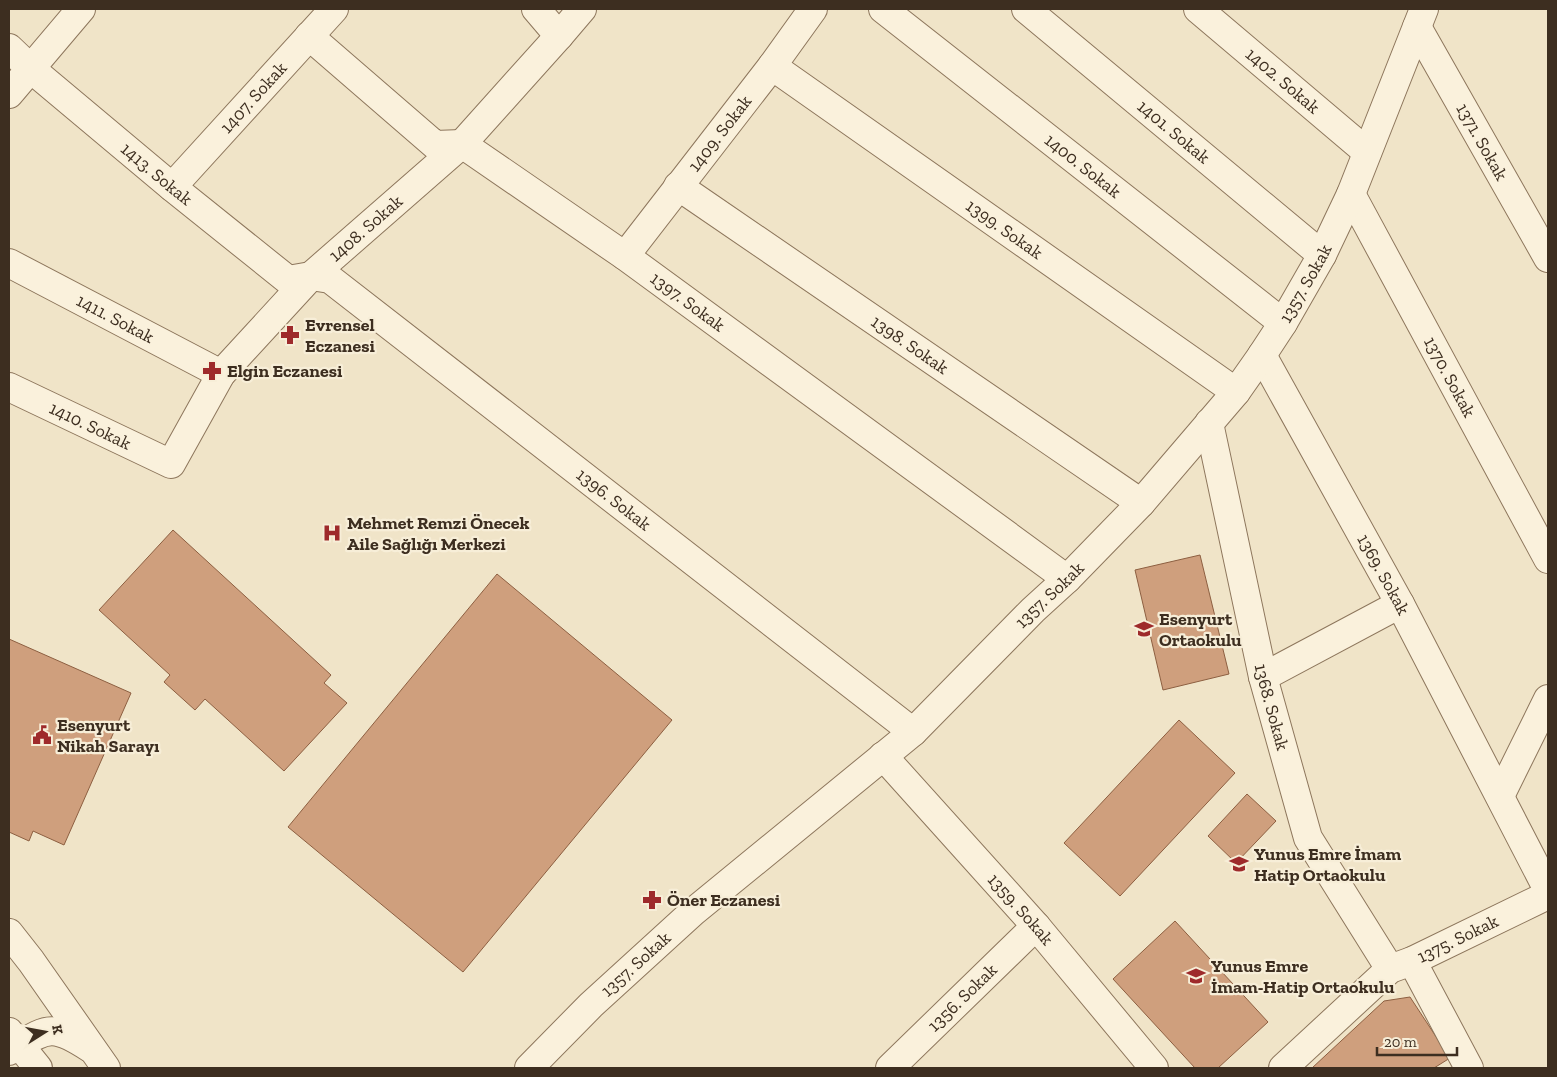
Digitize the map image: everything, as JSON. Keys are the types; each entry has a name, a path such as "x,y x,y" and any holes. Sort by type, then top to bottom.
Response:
{"street":[{"path":"9,94 81,9"},
{"name":"1407. Sokak","path":"172,187 334,9"},
{"path":"536,9 559,36"},
{"name":"1408. Sokak","path":"171,464 221,374 311,276 462,144 582,9"},
{"name":"1409. Sokak","path":"625,256 772,66 813,9"},
{"name":"1400. Sokak","path":"883,9 1283,322"},
{"name":"1401. Sokak","path":"1026,9 1322,255"},
{"name":"1402. Sokak","path":"1198,9 1367,152"},
{"name":"1357. Sokak","path":"529,1068 591,1005 693,912 913,732 1141,503 1236,392 1283,322 1322,255 1351,194 1421,18"},
{"name":"1371. Sokak","path":"1421,18 1548,258"},
{"path":"309,36 435,146 462,144"},
{"name":"1413. Sokak","path":"9,48 30,68 172,187 288,280 311,276"},
{"name":"1399. Sokak","path":"772,66 1236,392"},
{"name":"1397. Sokak","path":"462,144 625,256 1067,579"},
{"name":"1398. Sokak","path":"678,186 1141,503"},
{"name":"1370. Sokak","path":"1351,194 1548,559"},
{"name":"1411. Sokak","path":"9,263 221,374"},
{"name":"1396. Sokak","path":"311,276 330,279 913,732"},
{"name":"1369. Sokak","path":"1262,355 1400,604 1548,890"},
{"name":"1410. Sokak","path":"9,387 171,464"},
{"name":"1368. Sokak","path":"1209,423 1263,677 1308,838 1401,965 1469,1068"},
{"path":"1263,677 1400,604"},
{"path":"1500,796 1548,699"},
{"name":"1359. Sokak","path":"883,756 1036,926 1154,1068"},
{"name":"1375. Sokak","path":"1283,1068 1401,965 1548,895"},
{"name":"1356. Sokak","path":"890,1068 1036,926"},
{"path":"9,933 31,961 99,1059"},
{"path":"12,1043 30,1038 42,1032 64,1033 99,1059"},
{"path":"12,1043 38,1068"}],"building":[{"path":"173,530 331,675 324,683 347,703 284,771 205,699 195,710 164,682 170,675 99,610"},
{"path":"1200,555 1229,674 1163,690 1135,570"},
{"path":"497,574 672,720 463,972 288,827"},
{"path":"9,639 131,693 64,845 33,831 29,841 9,832"},
{"path":"1179,720 1235,773 1120,896 1064,843"},
{"path":"1247,794 1276,821 1236,863 1208,836"},
{"path":"1175,921 1268,1022 1218,1068 1195,1068 1113,979"},
{"path":"1410,997 1450,1058 1434,1068 1312,1068 1384,1001"}],"place":[{"name":"Evrensel Eczanesi","path":"290,335"},
{"name":"Elgin Eczanesi","path":"212,371"},
{"name":"Mehmet Remzi Önecek Aile Sağlığı Merkezi","path":"332,533"},
{"name":"Esenyurt Ortaokulu","path":"1144,629"},
{"name":"Esenyurt Nikah Sarayı","path":"42,735"},
{"name":"Yunus Emre İmam Hatip Ortaokulu","path":"1239,864"},
{"name":"Öner Eczanesi","path":"652,900"},
{"name":"Yunus Emre İmam-Hatip Ortaokulu","path":"1196,976"}]}
